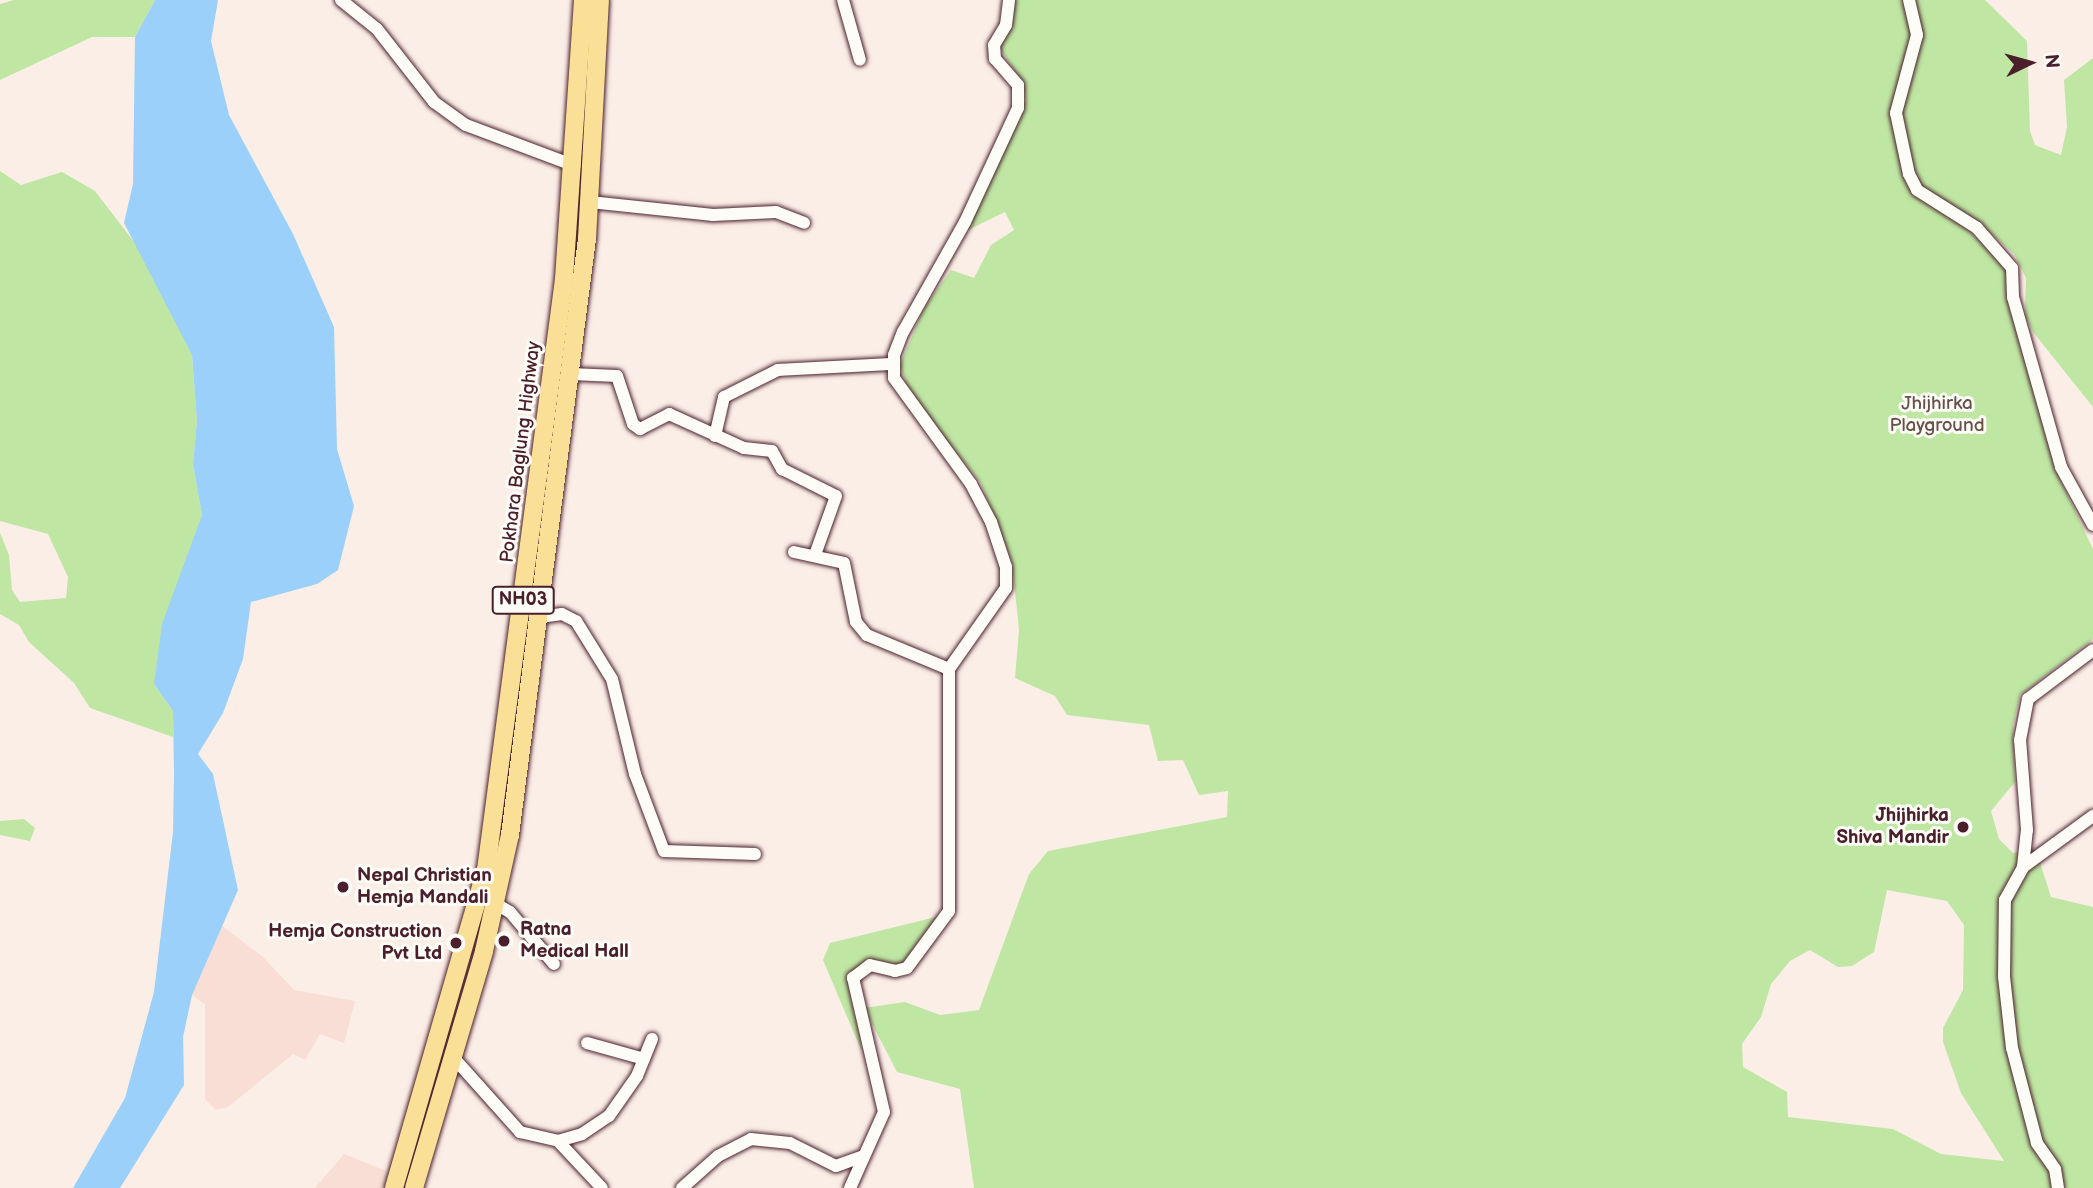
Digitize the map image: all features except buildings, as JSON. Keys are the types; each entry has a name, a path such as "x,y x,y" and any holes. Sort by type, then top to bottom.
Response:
{"highway":[{"name":"Pokhara Baglung Highway","path":"394,1188 486,870 575,166 583,0"},
{"name":"Pokhara Baglung Highway","path":"414,1188 496,904 540,617 571,374 590,202 600,0"}],"street":[{"path":"341,0 377,29 433,102 466,125 575,166"},
{"path":"843,0 860,60"},
{"path":"850,1188 884,1112 883,1091 853,978 870,965 895,971 907,968 949,911 949,669 1006,588 1006,567 971,484 909,404 894,378 894,364 903,332 965,222 1018,108 1018,85 995,59 994,45 1006,25 1009,0"},
{"path":"1909,0 1917,35 1896,113 1909,174 1917,190 1977,228 2012,268 2013,297 2061,467 2093,525"},
{"path":"590,202 713,215 776,212 804,223"},
{"path":"715,436 724,397 778,370 894,364"},
{"path":"571,374 617,376 632,424 640,429 669,414 715,436 772,451 782,469 836,496 815,555"},
{"path":"794,551 844,563 856,622 867,635 949,669"},
{"path":"540,617 562,614 576,621 612,679 635,774 664,850 755,854"},
{"path":"2058,1188 2060,1178 2034,1135 2010,1030 2005,900 2023,867 2027,830 2020,740 2028,699 2093,650"},
{"path":"2023,867 2093,816"},
{"path":"496,904 510,912 554,964"},
{"path":"453,1057 520,1132 558,1141 582,1134 609,1116 644,1059 652,1039"},
{"path":"587,1043 644,1059"},
{"path":"682,1188 718,1156 751,1139 790,1143 836,1166 863,1156"},
{"path":"558,1141 602,1188"}],"shaded area":[{"path":"221,925 263,957 294,990 355,1001 344,1043 320,1034 305,1060 293,1054 228,1107 216,1110 205,1099 205,1004 192,995"},
{"path":"344,1154 391,1173 386,1188 315,1188"}],"green space":[{"path":"14,0 155,0 135,37 92,37 0,80 0,4"},
{"name":"Jhijhirka Playground","path":"1013,0 1985,0 2027,41 2030,131 2035,145 2061,155 2067,127 2064,80 2093,58 2093,407 2033,332 2025,315 2026,278 2014,254 1978,222 1950,213 1999,259 2010,277 2057,473 2093,549 2093,639 2020,695 2013,725 2015,782 1991,811 1999,839 2013,853 2036,850 2051,897 2093,907 2093,1188 974,1188 960,1089 897,1072 864,1008 905,1002 940,1015 979,1010 1029,874 1048,851 1227,817 1228,791 1199,795 1183,760 1158,761 1149,725 1067,715 1055,696 1015,678 1019,630 1012,562 981,483 910,395 900,365 924,308 951,270 974,278 991,245 1014,230 1005,212 968,230 1026,100 1022,81 1000,49 1014,19","holes":["1887,890 1947,901 1964,925 1963,990 1943,1028 1943,1042 1961,1093 2004,1161 1941,1154 1893,1129 1788,1117 1787,1092 1743,1067 1742,1044 1761,1017 1771,984 1790,961 1810,950 1838,967 1852,966 1874,952"]},
{"path":"0,171 21,185 62,172 95,191 144,255 192,355 197,421 193,464 202,515 154,684 173,711 173,737 90,708 74,683 29,642 19,625 0,614 0,533 9,555 12,590 20,602 66,598 68,577 48,534 0,521"},
{"path":"24,819 35,828 30,841 0,835 0,821"},
{"path":"940,916 903,963 852,974 862,1052 823,960 830,943"}],"water":[{"path":"155,0 218,0 211,41 229,115 293,234 334,327 337,449 354,506 338,570 317,584 251,602 243,659 223,713 198,754 213,774 238,890 192,995 183,1037 184,1085 120,1188 73,1188 125,1098 154,992 173,832 174,774 173,711 154,684 162,624 202,515 193,464 197,421 192,355 124,223 133,184 135,37"}],"place":[{"name":"Jhijhirka Shiva Mandir","path":"1963,827"},
{"name":"Nepal Christian Hemja Mandali","path":"343,887"},
{"name":"Ratna Medical Hall","path":"504,941"},
{"name":"Hemja Construction Pvt Ltd","path":"456,943"}]}
